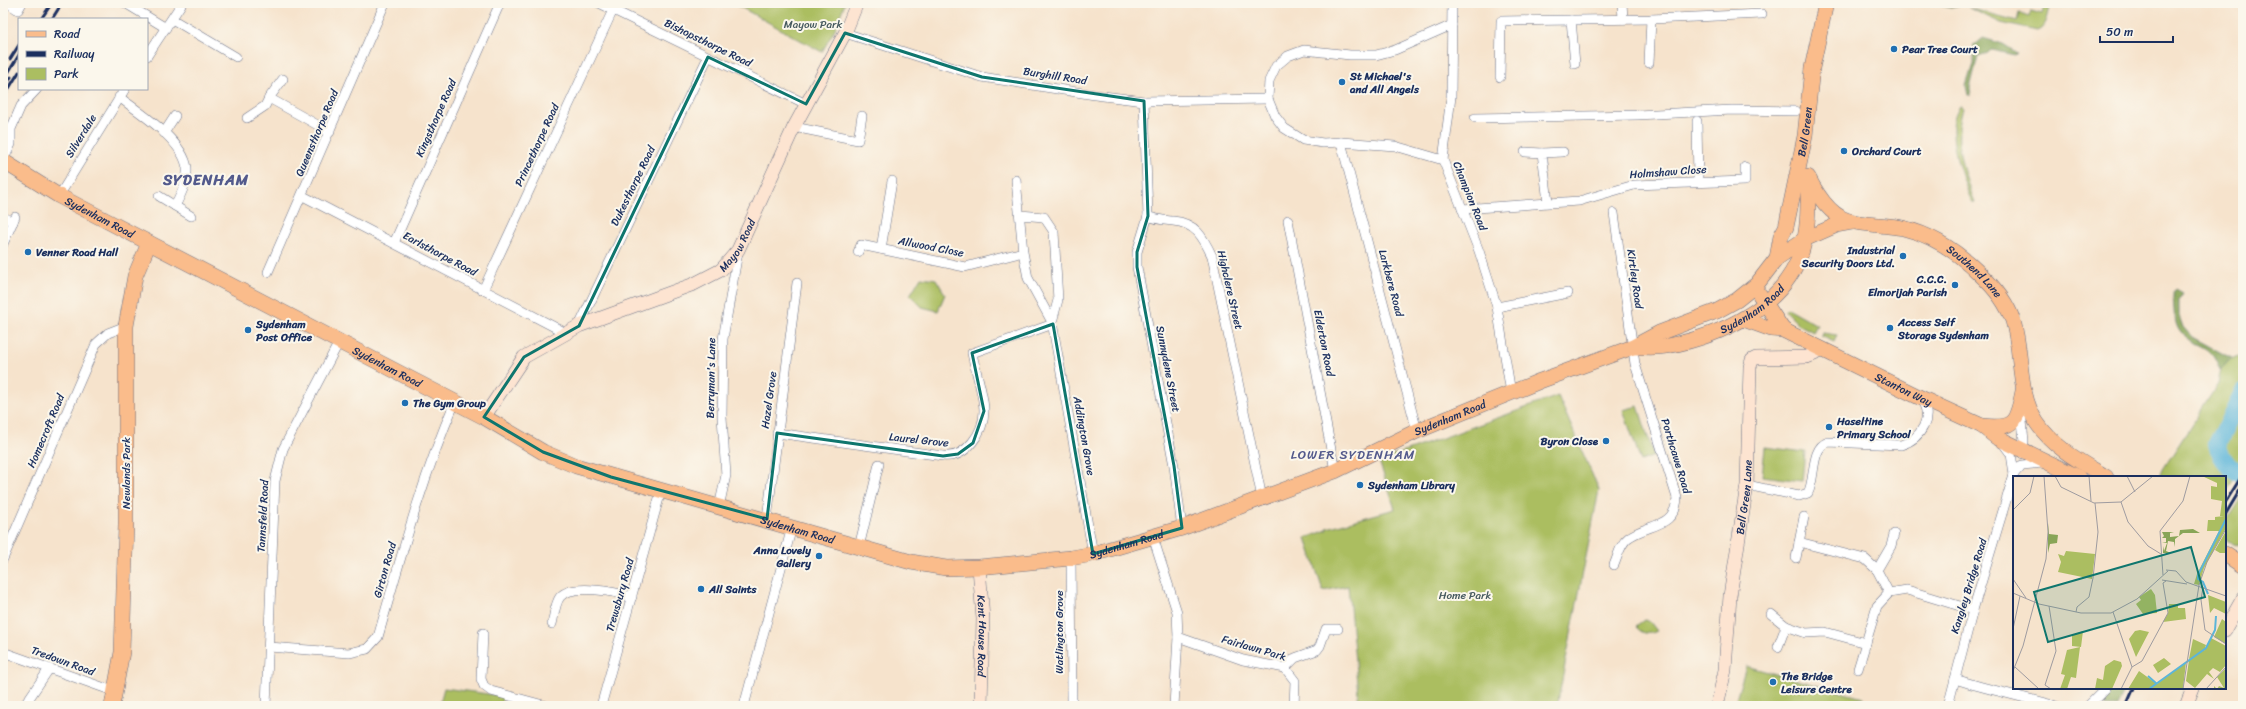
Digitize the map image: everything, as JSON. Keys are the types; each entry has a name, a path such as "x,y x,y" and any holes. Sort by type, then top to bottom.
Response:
{"main road":[{"name":"Bell Green","path":"1777,258 1781,236 1786,227 1805,136 1812,68 1826,3"},
{"name":"Sydenham Road","path":"1633,347 1666,346 1709,335 1743,319 1764,302 1787,279 1799,258 1805,239 1808,203 1808,177 1805,136"},
{"name":"Sydenham Road","path":"3,161 59,196 484,417 543,452 570,463 661,491 767,519 925,565 946,568 979,567 1071,558 1092,554 1182,528 1335,470 1417,431 1511,393 1633,347 1659,333 1717,311 1753,288"},
{"name":"Southend Lane","path":"1808,177 1818,196 1841,217 1853,222 1903,228 1923,235 1956,252 1981,275 2001,299 2012,319 2024,392 2030,412 2045,434 2072,457 2104,476"},
{"name":"Southend Lane","path":"1777,258 1805,239 1837,225 1853,222"},
{"name":"Newlands Park","path":"114,699 122,652 126,524 126,326 135,276 148,243"},
{"path":"1753,288 1777,258"},
{"name":"Stanton Way","path":"1753,288 1783,330"},
{"name":"Stanton Way","path":"1743,319 1771,329 1783,330 1919,397 1982,426 2023,458"},
{"name":"Southend Lane","path":"1982,426 2001,428 2010,425 2017,416 2024,392"},
{"path":"2023,458 2046,463 2076,476"},
{"path":"2226,555 2243,566"}],"street":[{"path":"8,3 18,10 22,3"},
{"path":"124,3 166,28"},
{"path":"148,55 182,3"},
{"name":"Queensthorpe Road","path":"268,272 303,196 385,3"},
{"name":"Kingsthorpe Road","path":"394,243 500,3"},
{"name":"Bishopsthorpe Road","path":"599,3 806,104"},
{"name":"Mayow Road","path":"484,417 524,357 579,326 694,284 721,270 738,250 794,127 845,33 857,3"},
{"name":"Champion Road","path":"1452,3 1451,97 1443,160 1479,251 1497,306 1511,393"},
{"path":"1622,3 1623,19"},
{"name":"Princethorpe Road","path":"483,290 613,10"},
{"path":"1500,77 1501,21 1651,19 1762,14"},
{"path":"172,19 236,57"},
{"path":"1649,62 1651,19"},
{"path":"1571,20 1575,64"},
{"path":"1443,160 1395,146 1341,142 1323,143 1303,140 1284,128 1275,116 1268,98 1269,81 1276,66 1288,56 1304,50 1350,55 1376,55 1410,44 1452,25"},
{"name":"Burghill Road","path":"845,33 982,77 1144,101 1268,98"},
{"name":"Dukesthorpe Road","path":"579,326 708,57"},
{"path":"247,118 265,106 269,98 284,79"},
{"path":"3,161 11,144 11,129 21,106 36,90"},
{"path":"122,93 164,133 185,160 187,169 184,185 175,206"},
{"name":"Silverdale","path":"59,196 122,93"},
{"path":"269,98 330,132"},
{"path":"1144,101 1148,216"},
{"path":"1475,118 1637,115 1732,110 1796,110"},
{"path":"164,133 175,116"},
{"path":"794,127 858,140 862,116"},
{"path":"1697,121 1698,182"},
{"name":"Larkbere Road","path":"1341,142 1417,431"},
{"path":"1525,152 1563,152"},
{"path":"1542,153 1548,202"},
{"name":"Holmshaw Close","path":"1462,208 1579,201 1634,185 1745,181 1745,167"},
{"path":"1016,180 1020,215"},
{"name":"Allwood Close","path":"881,249 892,181"},
{"path":"159,196 191,216"},
{"name":"Earlsthorpe Road","path":"303,196 566,332"},
{"name":"Kirtley Road","path":"1614,214 1633,347"},
{"name":"Addington Grove","path":"1052,323 1058,300 1054,232 1044,217 1020,215 1023,252 1028,278 1052,323 1092,554"},
{"name":"Highclere Street","path":"1148,216 1158,220 1184,222 1196,228 1202,235 1212,256 1262,498"},
{"name":"Sunnydene Street","path":"1148,216 1137,252 1137,267 1174,466 1182,528"},
{"path":"3,217 14,219 3,244"},
{"name":"Elderton Road","path":"1288,220 1335,470"},
{"name":"Allwood Close","path":"858,252 861,245 965,267 1023,252"},
{"name":"Berryman's Lane","path":"719,507 726,475 722,417 723,339 738,250"},
{"name":"Hazel Grove","path":"767,519 797,283"},
{"path":"1497,306 1568,293"},
{"name":"Laurel Grove","path":"777,433 943,456 958,454 973,443 984,411 972,353 1052,323"},
{"name":"Homecroft Road","path":"3,559 96,344 108,333 126,326"},
{"name":"Tannsfeld Road","path":"266,706 275,481 283,449 339,342"},
{"name":"Porthcawe Road","path":"1614,565 1624,542 1629,537 1666,521 1673,515 1676,508 1677,498 1635,364 1633,347"},
{"name":"Bell Green Lane","path":"1717,706 1725,670 1730,596 1747,485 1750,367 1752,360 1756,358 1807,357 1824,350"},
{"name":"Southend Lane","path":"2023,458 2021,414 2024,392"},
{"path":"1747,485 1799,496 1808,493 1812,485 1817,451 1822,444 1828,442 1901,445 1910,442 1917,437 1924,427 1927,413 1925,404 1919,397"},
{"name":"Girton Road","path":"269,646 349,653 367,649 378,636 424,478 434,450 455,402"},
{"name":"Kangley Bridge Road","path":"1996,437 2007,447 2011,454 2014,474"},
{"name":"Kangley Bridge Road","path":"2014,474 2023,458"},
{"path":"859,546 879,464"},
{"name":"Kangley Bridge Road","path":"1948,706 1973,610 2013,477"},
{"name":"Trewsbury Road","path":"601,706 661,491"},
{"path":"1796,558 1804,517"},
{"path":"744,706 792,527"},
{"path":"1877,570 1891,546 1894,534"},
{"path":"1153,537 1177,612 1178,636 1174,706"},
{"path":"1799,542 1865,559 1877,570 1889,593"},
{"name":"Watlington Grove","path":"1071,558 1072,706"},
{"name":"Kent House Road","path":"979,567 983,619 981,706"},
{"path":"552,624 559,598 568,590 613,591 632,597"},
{"path":"1858,669 1877,606 1889,593 1907,590 1973,610"},
{"path":"2226,628 2243,598"},
{"path":"1771,614 1786,626 1806,633 1825,632 1866,643"},
{"path":"1778,648 1786,626"},
{"path":"1285,668 1295,658 1317,650 1326,629 1338,629"},
{"path":"483,633 481,679 484,686 491,691 547,706"},
{"name":"Fairlawn Park","path":"1178,636 1243,660 1285,668 1295,681 1294,706"},
{"name":"Tredown Road","path":"3,652 49,669 114,699"},
{"path":"24,706 49,669"},
{"path":"1955,679 1990,690 2014,693 2056,706"},
{"path":"2088,706 2105,689"},
{"path":"2186,706 2193,689"}],"highlighted area":[{"path":"845,33 982,77 1144,101 1148,216 1137,252 1137,267 1174,466 1182,528 1093,554 1053,324 972,353 984,411 973,443 958,454 943,456 777,433 767,519 611,477 543,452 484,417 524,357 579,326 708,57 806,104"}],"green space":[{"name":"Mayow Park","path":"733,3 845,3 835,29 822,52"},
{"path":"1929,3 1953,3 1962,5 1952,8"},
{"path":"2045,3 2051,3 2047,19 2041,29 2037,31 2001,23 1969,8 2017,21 2019,13 2030,16 2031,11 2042,14"},
{"path":"1983,38 2003,44 2017,53 2015,55 1991,50 1988,53 1978,56 1970,88 1971,95 1968,95 1966,86 1973,64 1974,46"},
{"path":"1960,106 1963,108 1959,132 1960,156 1966,179 1975,202 1972,202 1956,154 1953,127 1955,116"},
{"path":"921,277 936,279 945,294 938,311 922,307 910,295"},
{"path":"2176,290 2183,294 2179,300 2179,316 2183,327 2192,337 2231,358 2220,371 2216,361 2207,350 2187,339 2178,329 2175,320 2173,294"},
{"path":"1787,308 1817,325 1813,332 1798,324 1785,311"},
{"path":"1822,333 1837,335 1834,342 1821,336"},
{"path":"2243,355 2243,464 2226,492 2226,476 2159,476 2218,384 2222,368 2232,359"},
{"name":"Home Park","path":"1558,396 1599,490 1557,706 1359,705 1348,586 1323,591 1306,538 1327,530 1327,528 1395,509 1379,461"},
{"path":"1638,406 1654,456 1641,461 1623,410"},
{"path":"1765,447 1805,452 1802,481 1762,476"},
{"path":"2243,494 2243,546 2226,540 2226,521"},
{"path":"1645,620 1650,622 1657,631 1646,633 1636,627"},
{"name":"The Bridge Leisure Centre","path":"1746,666 1863,698 1860,706 1734,706"},
{"path":"444,688 503,696 500,706 439,706"},
{"path":"2112,689 2126,689 2117,706 2106,706 2105,704"}],"waterway":[{"path":"2243,392 2217,444 2227,463 2243,476"}],"railway":[{"path":"42,18 52,3"},
{"path":"53,18 62,3"},
{"path":"10,59 18,47"},
{"path":"3,81 18,57"},
{"path":"3,98 18,74"},
{"path":"3,89 11,77"},
{"path":"2226,501 2243,474"},
{"path":"2226,513 2243,485"},
{"path":"2126,706 2134,689"}],"place":[{"name":"Pear Tree Court","path":"1894,49"},
{"name":"St Michael's and All Angels","path":"1342,82"},
{"name":"Orchard Court","path":"1844,151"},
{"name":"Venner Road Hall","path":"28,252"},
{"name":"Industrial Security Doors Ltd.","path":"1903,256"},
{"name":"C.C.C. Elmorijah Parish","path":"1955,285"},
{"name":"Access Self Storage Sydenham","path":"1890,328"},
{"name":"Sydenham Post Office","path":"248,330"},
{"name":"The Gym Group","path":"405,403"},
{"name":"Haseltine Primary School","path":"1829,427"},
{"name":"Byron Close","path":"1606,441"},
{"name":"Sydenham Library","path":"1360,485"},
{"name":"Anna Lovely Gallery","path":"819,556"},
{"name":"All Saints","path":"701,589"},
{"name":"The Bridge Leisure Centre","path":"1773,682"}],"district":[{"name":"SYDENHAM","path":"206,180"},
{"name":"LOWER SYDENHAM","path":"1353,454"}]}
